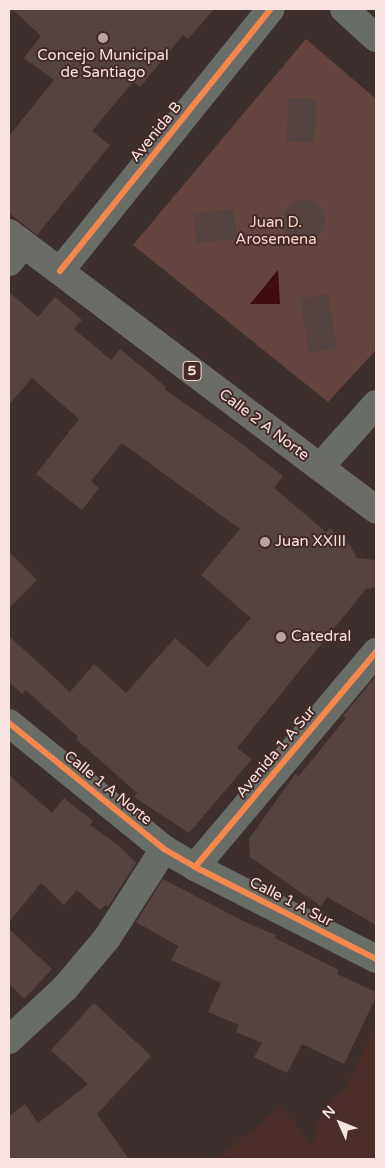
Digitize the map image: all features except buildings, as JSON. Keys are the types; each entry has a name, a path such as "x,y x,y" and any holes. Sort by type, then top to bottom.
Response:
{"main road":[{"name":"Calle 2 A Norte","path":"14,246 60,271 376,510"}],"street":[{"name":"Avenida B","path":"60,271 271,9"},
{"path":"344,9 376,38"},
{"path":"320,467 376,404"},
{"name":"Avenida 1 A Sur","path":"195,867 376,652"},
{"name":"Calle 1 A Norte","path":"9,723 164,849 195,867"},
{"path":"9,1040 65,988 107,938 164,849"},
{"name":"Calle 1 A Sur","path":"195,867 376,959"}],"shaded area":[{"path":"278,270 280,304 250,304"},
{"path":"376,1024 376,1159 217,1159 281,1107 312,1145 322,1111 347,1085"}],"green space":[{"name":"Juan D. Arosemena","path":"306,39 376,99 376,350 328,402 133,245"}],"cycle path":[{"path":"60,271 271,9"},
{"path":"195,867 376,652"},
{"path":"9,723 164,849 195,867 376,959"}],"place":[{"name":"Concejo Municipal de Santiago","path":"103,38"},
{"name":"Juan XXIII","path":"265,542"},
{"name":"Catedral","path":"281,637"}]}
